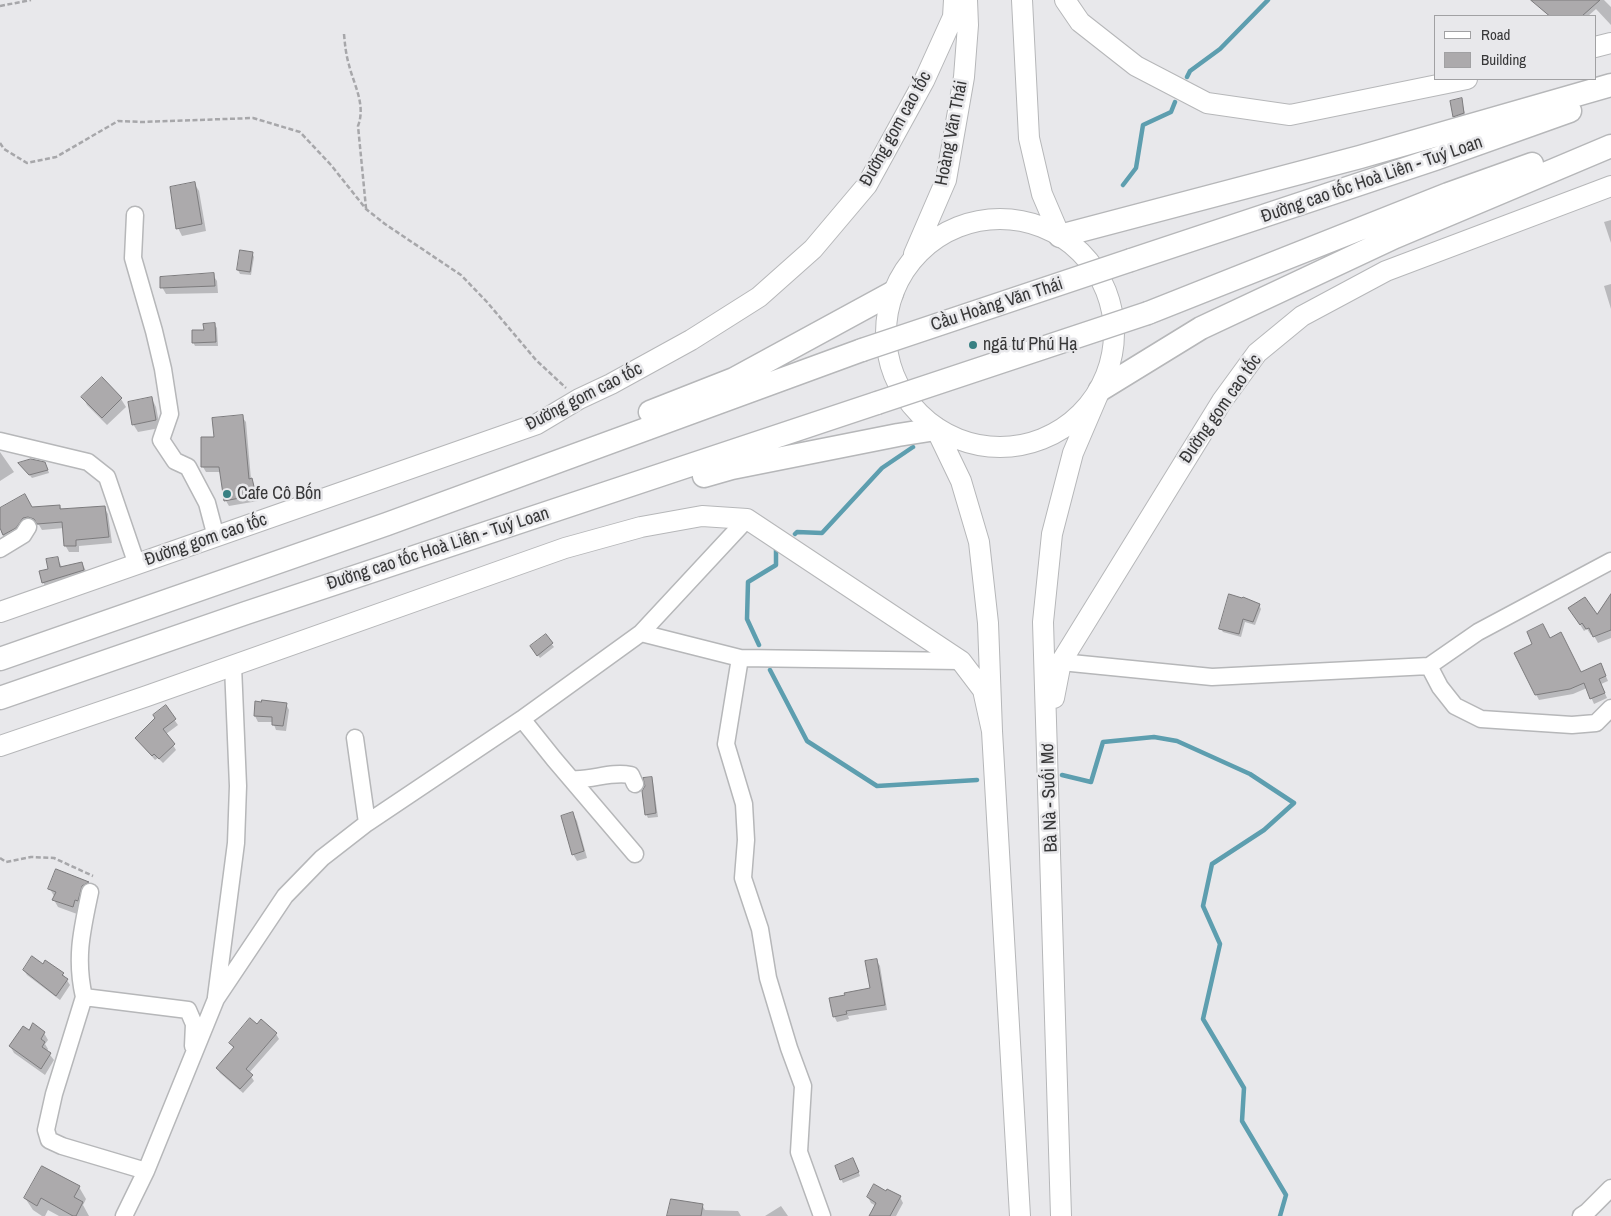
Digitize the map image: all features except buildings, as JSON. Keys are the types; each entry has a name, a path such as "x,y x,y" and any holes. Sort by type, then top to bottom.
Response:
{"highway":[{"path":"1060,236 1360,157 1611,85"},
{"name":"Đường cao tốc Hoà Liên - Tuý Loan","path":"1131,260 1435,159 1611,96"},
{"name":"Đường cao tốc Hoà Liên - Tuý Loan","path":"0,698 246,613 1148,313 1448,194 1611,136"},
{"path":"1100,390 1201,328 1395,237 1611,146"},
{"name":"Cầu Hoàng Văn Thái","path":"116,619 387,524 862,350 1131,260"},
{"path":"0,659 116,619 734,379 892,293"},
{"path":"246,613 732,468 936,429"}],"main road":[{"name":"Đường gom cao tốc","path":"0,612 538,424 579,399 611,384 691,340 758,297 813,249 867,185 924,82 953,17 954,0"},
{"name":"Hoàng Văn Thái","path":"911,260 946,180 964,77 968,25 967,0"},
{"path":"1022,0 1029,138 1042,194 1060,236"},
{"path":"1065,0 1080,22 1136,66 1207,103 1290,115 1462,80"},
{"path":"1596,47 1611,43"},
{"name":"Đường gom cao tốc","path":"1048,732 1061,662 1222,401 1257,353 1302,316 1386,271 1611,186"},
{"name":"Bà Nà - Suối Mơ","path":"911,260 940,235 976,220 1014,218 1048,227 1081,250 1103,280 1114,316 1113,354 1073,453 1052,534 1043,622 1048,732 1060,1216"},
{"path":"911,260 892,293 885,331 891,369 908,403 936,429 971,445 1008,448 1045,439 1077,419 1100,390"},
{"path":"936,429 961,481 980,542 988,623 992,731 1020,1216"},
{"path":"0,746 234,666 565,548 641,527 702,516 747,518 961,661 983,690 992,731"}],"street":[{"path":"135,215 133,258 163,368 170,414 161,440 175,460 188,467 207,503 216,537"},
{"path":"0,441 88,462 108,477 137,565"},
{"path":"124,1216 146,1171 216,999 285,896 322,858 367,823 522,719 641,632 747,518"},
{"path":"0,549 24,535 28,527"},
{"path":"1061,662 1212,677 1429,666 1478,632 1611,561"},
{"path":"641,632 740,658 961,661"},
{"path":"740,658 726,744 744,804 746,840 743,878 760,928 768,978 789,1048 803,1086 799,1152 822,1216"},
{"path":"216,999 236,843 238,786 234,666"},
{"path":"1429,666 1440,687 1455,706 1480,719 1572,725 1596,723 1611,708"},
{"path":"522,719 635,854"},
{"path":"355,738 367,823"},
{"path":"571,779 584,780 618,773 631,775 635,784"},
{"path":"90,892 79,945 81,981 84,996 54,1094 46,1130 49,1140 62,1146 146,1171"},
{"path":"84,996 188,1010 194,1024 192,1059"},
{"path":"1581,1216 1611,1188"}],"path":[{"path":"0,6 31,0"},
{"path":"344,34 349,66 358,88 361,110 362,118 358,126 366,209"},
{"path":"0,144 4,149 27,163 56,157 118,121 142,122 253,118 300,132 331,165 366,209 461,275 487,302 536,360 579,399"},
{"path":"0,858 6,862 31,857 54,858 75,866 100,880 90,892"}],"waterway":[{"path":"1187,77 1190,71 1220,49 1268,0"},
{"path":"1123,185 1136,168 1143,125 1171,112 1175,102"},
{"path":"795,534 797,532 822,533 882,468 913,447"},
{"path":"759,645 747,619 748,582 776,565 776,545"},
{"path":"770,670 807,741 877,786 977,780"},
{"path":"1062,775 1091,782 1103,742 1154,737 1177,741 1250,774 1294,803 1264,830 1212,864 1203,906 1220,944 1203,1019 1244,1088 1242,1121 1286,1195 1280,1216"}],"place":[{"name":"ngã tư Phú Hạ","path":"973,345"},
{"name":"Cafe Cô Bốn","path":"227,494"}]}
